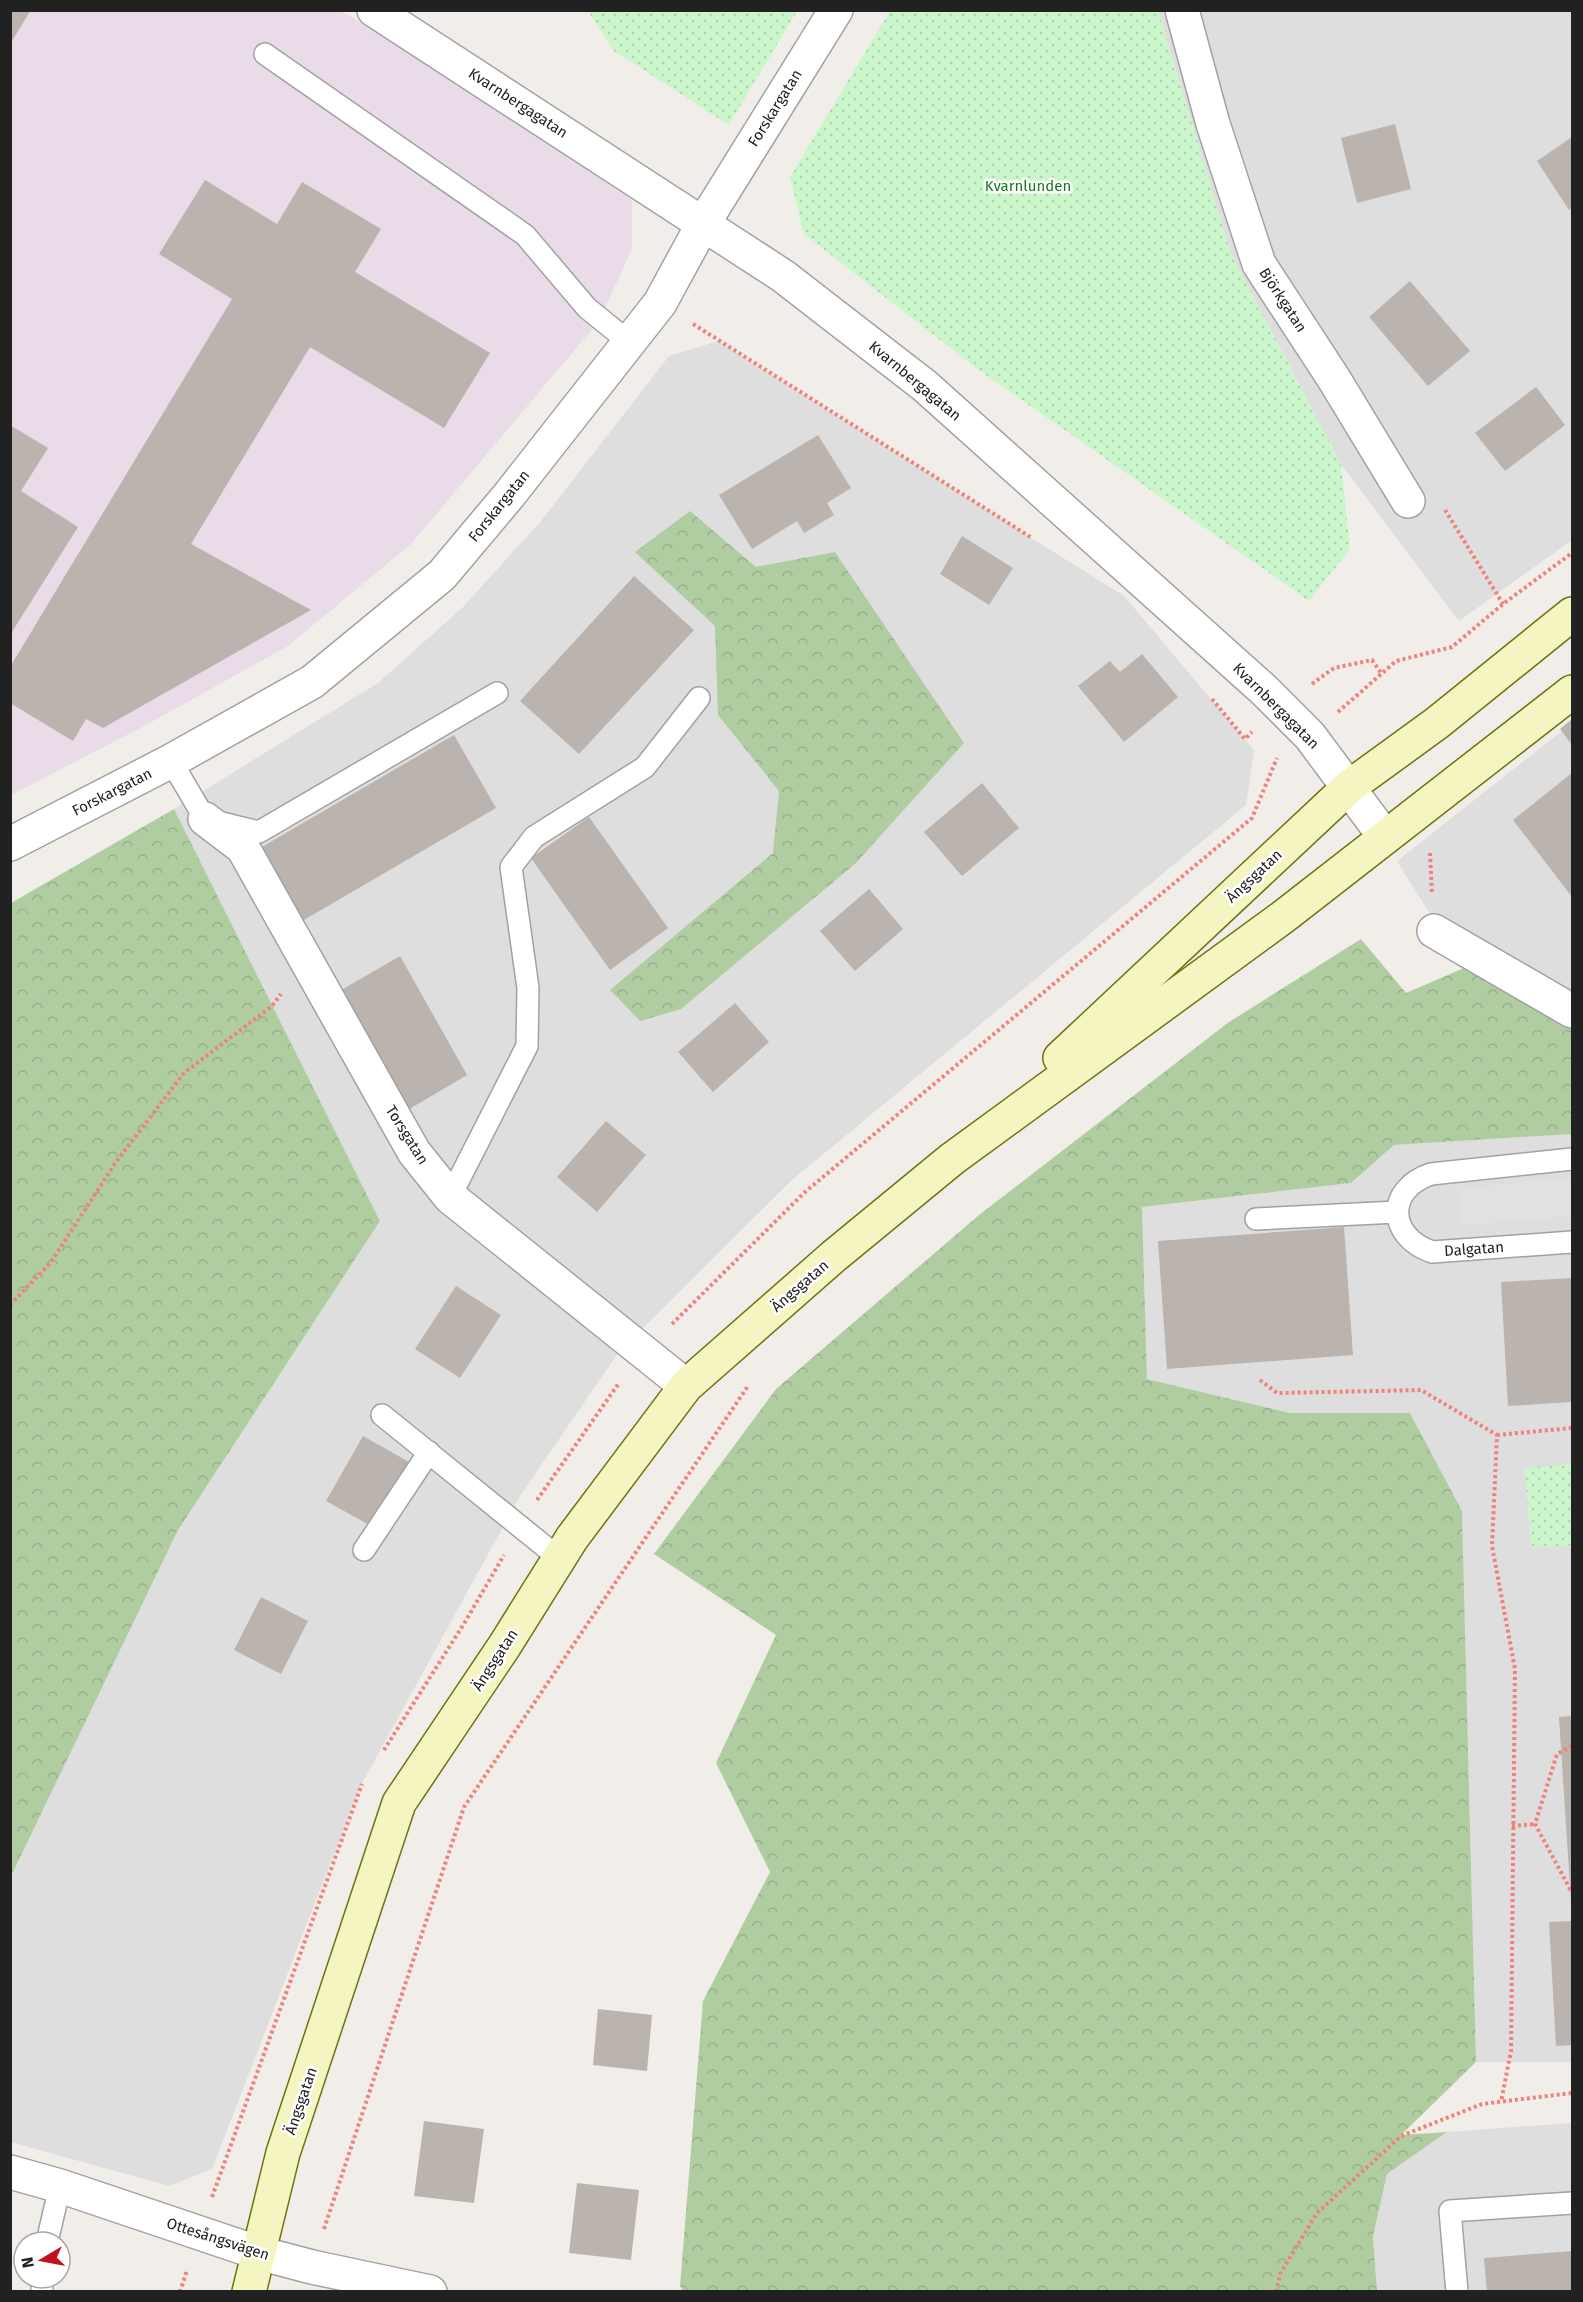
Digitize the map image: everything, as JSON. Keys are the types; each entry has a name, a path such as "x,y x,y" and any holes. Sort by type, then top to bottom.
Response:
{"main road":[{"name":"Ängsgatan","path":"952,1159 1349,788 1437,723 1572,614"},
{"name":"Ängsgatan","path":"249,2292 283,2153 399,1803 505,1645 559,1558 686,1386 834,1256 952,1159 1283,917 1572,692"}],"street":[{"name":"Kvarnbergagatan","path":"374,10 783,276 925,386 1264,690 1310,736 1385,837"},
{"name":"Forskargatan","path":"10,844 171,761 312,682 442,575 510,494 660,303 703,224 836,10"},
{"name":"Björkgatan","path":"1182,10 1213,124 1259,264 1334,379 1408,501"},
{"name":"Torsgatan","path":"205,819 243,848 414,1152 450,1197 686,1386"},
{"path":"1434,931 1572,1011"},
{"name":"Ottesångsvägen","path":"10,2172 60,2186 259,2253 312,2267 425,2289 430,2292"}],"lane":[{"path":"265,54 525,235 587,308 629,342"},
{"path":"171,761 205,819 259,832 498,693"},
{"path":"450,1197 527,1046 528,988 512,867 534,837 645,767 699,698"},
{"path":"1256,1219 1397,1212 1401,1197 1409,1186 1419,1178 1431,1174 1572,1159"},
{"name":"Dalgatan","path":"1397,1212 1400,1226 1407,1238 1418,1247 1431,1252 1572,1242"},
{"path":"382,1415 559,1558"},
{"path":"364,1550 429,1452"},
{"path":"50,2230 60,2186"},
{"path":"1457,2292 1450,2211 1572,2203"}],"path":[{"path":"660,303 1033,538"},
{"path":"1408,501 1444,509 1503,604"},
{"path":"1207,694 1245,739"},
{"path":"1422,859 1431,852 1434,931"},
{"path":"10,1305 51,1262 116,1162 184,1073 272,1006 307,961"},
{"path":"343,2170 464,1807 755,1376"},
{"path":"1260,1380 1277,1393 1421,1390 1497,1435 1572,1428"},
{"path":"1497,1435 1492,1546 1515,1669 1511,2051 1501,2102"},
{"path":"1572,1746 1557,1754 1535,1824 1569,1889 1572,1890"},
{"path":"1512,1826 1535,1824"},
{"path":"1276,2292 1280,2274 1317,2213 1401,2136 1482,2104 1572,2093"}],"shaded area":[{"path":"11,11 341,11 406,49 632,200 632,249 599,321 411,544 288,646 148,724 11,795"},
{"path":"1158,11 1572,11 1572,540 1459,621 1341,464 1231,254"},
{"path":"718,341 1124,596 1254,750 1246,805 792,1180 618,1353 520,1496 359,1789 212,2169 169,2186 11,2142 10,1876 178,1530 380,1221 174,809 378,683 462,608 541,521 669,356"},
{"path":"1572,723 1572,1044 1464,968 1397,861"},
{"path":"1572,1134 1572,2062 1476,2062 1462,1511 1410,1413 1290,1413 1147,1379 1142,1207 1351,1183 1394,1145"},
{"path":"1572,1178 1572,1216 1462,1225 1459,1188"},
{"path":"1572,2123 1572,2291 1377,2291 1373,2238 1387,2174 1447,2132"}],"green space":[{"path":"588,11 797,11 729,125 614,51"},
{"name":"Kvarnlunden","path":"890,11 1158,11 1231,254 1341,464 1350,549 1309,601 976,368 804,234 790,177"},
{"path":"690,511 756,567 835,552 964,743 856,863 681,1009 640,1021 610,990 773,853 779,791 718,715 715,626 635,552"},
{"path":"174,809 380,1221 178,1530 11,1876 11,903"},
{"path":"1361,939 1406,993 1464,968 1572,1029 1572,1134 1394,1145 1351,1183 1142,1207 1147,1379 1290,1413 1410,1413 1462,1511 1476,2062 1401,2135 1447,2132 1387,2174 1373,2237 1377,2291 683,2291 680,2286 703,2001 770,1872 716,1763 776,1635 654,1554 776,1389 979,1215 1229,1022"},
{"path":"1572,1464 1572,1545 1531,1548 1525,1468"}],"building":[{"path":"10,10 31,10 10,44"},
{"path":"1395,124 1411,189 1357,203 1341,138"},
{"path":"1572,137 1572,208 1569,210 1537,161"},
{"path":"205,180 277,224 302,182 381,229 355,272 490,353 444,428 310,347 191,544 311,610 103,728 86,719 73,741 10,703 10,667 232,299 159,254"},
{"path":"1410,281 1470,351 1428,386 1369,317"},
{"path":"1536,387 1565,425 1505,471 1475,433"},
{"path":"10,425 48,448 21,491 78,527 10,635"},
{"path":"818,435 851,488 827,503 834,515 804,533 797,521 752,549 719,495"},
{"path":"962,536 1013,568 989,605 940,574"},
{"path":"634,576 694,630 579,754 520,701"},
{"path":"1142,654 1178,697 1124,742 1078,686 1110,661 1120,672"},
{"path":"1572,719 1572,745 1560,729"},
{"path":"454,735 496,808 297,924 255,851"},
{"path":"1572,773 1572,897 1513,820"},
{"path":"982,783 1019,828 962,876 924,832"},
{"path":"589,817 668,928 610,970 531,858"},
{"path":"869,889 903,929 855,971 820,931"},
{"path":"400,956 467,1075 406,1111 338,992"},
{"path":"735,1003 769,1042 713,1092 678,1052"},
{"path":"606,1121 646,1155 597,1212 557,1177"},
{"path":"1344,1227 1353,1355 1167,1369 1158,1241"},
{"path":"1572,1278 1572,1402 1508,1406 1501,1282"},
{"path":"456,1286 501,1315 460,1378 415,1349"},
{"path":"363,1436 409,1462 373,1527 326,1501"},
{"path":"261,1597 308,1621 281,1674 234,1650"},
{"path":"1572,1716 1572,1902 1571,1902 1559,1717"},
{"path":"1572,1921 1572,2045 1556,2046 1549,1922"},
{"path":"598,2009 652,2015 647,2071 593,2065"},
{"path":"424,2121 484,2129 474,2203 414,2196"},
{"path":"577,2183 639,2190 631,2260 569,2253"},
{"path":"1572,2251 1572,2292 1487,2292 1484,2258"}]}
